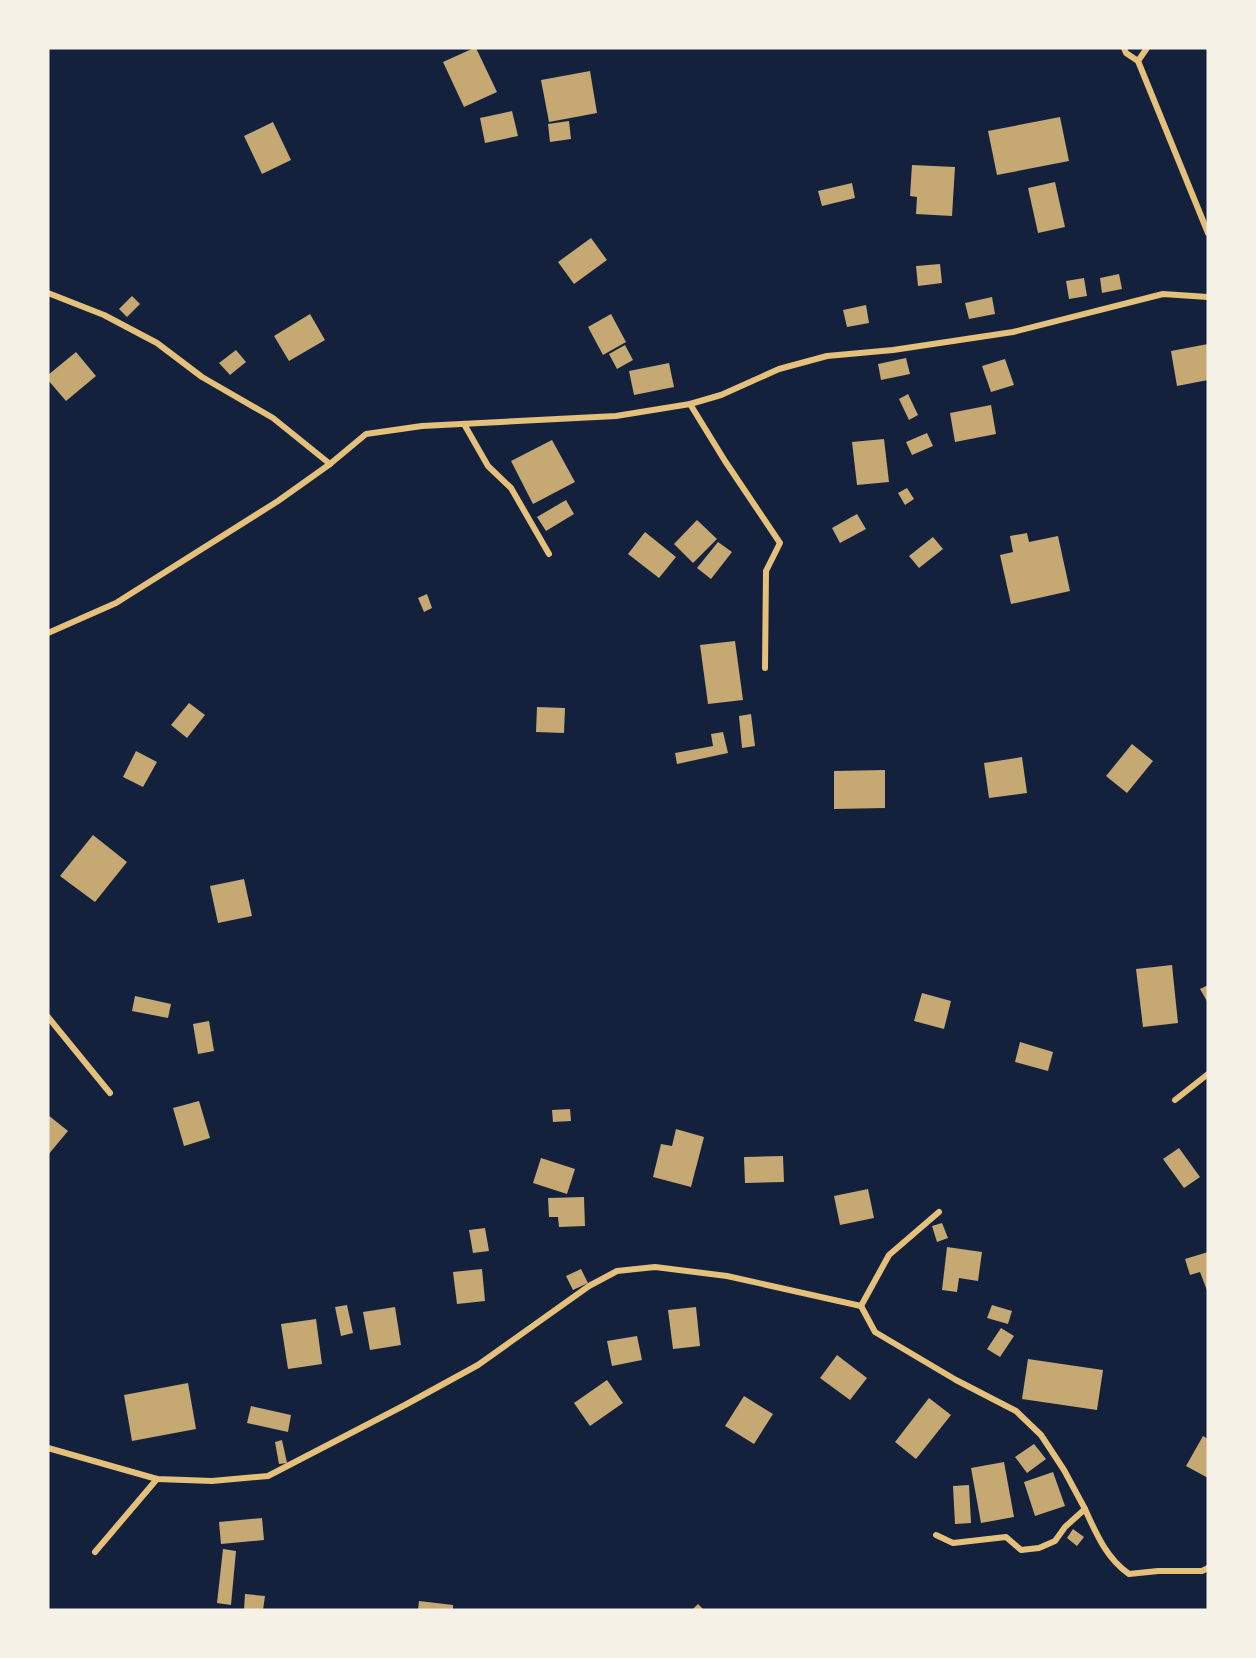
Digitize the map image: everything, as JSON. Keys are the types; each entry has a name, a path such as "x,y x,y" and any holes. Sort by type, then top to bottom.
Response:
{"street":[{"path":"1124,48 1126,53 1138,61 1208,233"},
{"path":"1138,61 1147,48"},
{"path":"48,293 104,315 158,343 202,377 273,418 330,464"},
{"path":"48,633 116,603 278,501 330,464 366,434 422,426 616,416 690,404 721,395 779,369 827,356 893,350 1013,332 1163,294 1208,297"},
{"path":"690,404 724,461 780,543 766,571 765,668"},
{"path":"464,424 488,466 511,488 549,554"},
{"path":"48,1017 110,1093"},
{"path":"1175,1100 1208,1074"},
{"path":"861,1306 888,1255 939,1212"},
{"path":"48,1448 157,1479 212,1481 268,1476 478,1365 589,1286 617,1271 655,1267 727,1276 861,1306 875,1332 1016,1412 1041,1435 1064,1470 1103,1547 1118,1567 1129,1574 1208,1568"},
{"path":"95,1552 157,1479"},
{"path":"936,1535 953,1543 1006,1537 1021,1550 1039,1548 1055,1541 1065,1527 1085,1509"}],"building":[{"path":"474,48 497,92 464,107 443,62"},
{"path":"590,71 597,113 549,122 541,80"},
{"path":"512,111 518,136 485,143 480,118"},
{"path":"1060,117 1069,161 997,175 988,131"},
{"path":"569,121 571,139 550,142 548,124"},
{"path":"273,122 291,160 262,174 244,136"},
{"path":"912,165 955,167 952,216 916,214 917,197 910,196"},
{"path":"1055,182 1065,227 1038,233 1028,188"},
{"path":"852,183 855,198 822,206 818,191"},
{"path":"591,238 607,260 574,284 558,262"},
{"path":"940,264 942,283 918,286 916,266"},
{"path":"1119,274 1122,289 1102,293 1100,278"},
{"path":"1084,278 1087,296 1069,299 1066,281"},
{"path":"132,296 140,304 127,317 119,309"},
{"path":"992,297 995,314 969,319 965,303"},
{"path":"866,305 869,323 847,327 843,310"},
{"path":"310,314 325,340 289,361 274,336"},
{"path":"611,314 626,342 603,355 588,327"},
{"path":"1208,344 1208,380 1177,386 1171,351"},
{"path":"625,345 633,360 617,369 609,354"},
{"path":"236,350 246,362 230,375 219,363"},
{"path":"76,352 96,376 66,401 48,380 48,375"},
{"path":"906,358 910,374 881,380 878,364"},
{"path":"1005,359 1014,385 991,392 982,366"},
{"path":"669,363 674,387 634,395 629,371"},
{"path":"908,394 918,415 909,420 899,399"},
{"path":"991,405 996,434 955,442 950,413"},
{"path":"927,433 933,446 912,455 906,442"},
{"path":"884,439 889,482 857,485 852,442"},
{"path":"552,440 575,482 533,504 511,461"},
{"path":"907,488 914,499 905,505 898,493"},
{"path":"566,500 574,514 546,531 537,517"},
{"path":"857,514 866,529 840,543 832,528"},
{"path":"697,520 717,539 693,563 674,544"},
{"path":"645,532 676,557 659,578 628,554"},
{"path":"1027,533 1029,542 1058,536 1070,591 1011,604 1000,555 1013,552 1010,536"},
{"path":"933,537 943,549 919,568 909,556"},
{"path":"718,542 732,552 711,579 697,568"},
{"path":"427,594 432,608 424,612 418,598"},
{"path":"735,641 743,700 708,704 700,645"},
{"path":"189,703 205,715 187,738 171,725"},
{"path":"537,707 565,708 564,733 536,732"},
{"path":"751,714 755,746 742,748 739,716"},
{"path":"723,732 728,753 677,764 675,753 713,746 711,734"},
{"path":"1132,744 1153,761 1127,793 1106,776"},
{"path":"136,751 157,762 143,787 123,777"},
{"path":"1022,757 1027,793 989,798 984,763"},
{"path":"885,770 885,808 834,809 834,771"},
{"path":"93,835 127,862 95,902 60,876"},
{"path":"244,879 252,916 218,923 210,886"},
{"path":"1172,965 1178,1023 1143,1027 1136,969"},
{"path":"1208,985 1208,1003 1200,989"},
{"path":"922,993 951,1001 944,1029 914,1021"},
{"path":"135,996 171,1004 168,1018 132,1011"},
{"path":"209,1021 214,1051 198,1054 193,1024"},
{"path":"1020,1042 1053,1052 1048,1071 1015,1062"},
{"path":"199,1101 210,1138 184,1146 173,1108"},
{"path":"570,1109 571,1121 553,1122 552,1110"},
{"path":"48,1115 68,1131 48,1155"},
{"path":"676,1129 704,1137 691,1187 653,1177 661,1144 672,1146"},
{"path":"1179,1148 1200,1177 1184,1188 1163,1159"},
{"path":"783,1156 784,1182 745,1183 744,1157"},
{"path":"541,1158 575,1169 567,1194 533,1183"},
{"path":"868,1189 874,1218 840,1225 834,1196"},
{"path":"584,1197 585,1226 559,1227 558,1217 549,1217 548,1198"},
{"path":"942,1223 948,1238 937,1242 932,1226"},
{"path":"485,1228 489,1251 473,1253 469,1230"},
{"path":"947,1247 982,1252 978,1281 959,1278 957,1292 942,1290"},
{"path":"1208,1252 1208,1293 1200,1272 1190,1275 1185,1259"},
{"path":"482,1269 485,1301 457,1304 453,1272"},
{"path":"581,1269 588,1283 573,1290 566,1276"},
{"path":"347,1305 353,1333 341,1336 335,1307"},
{"path":"992,1305 1012,1311 1008,1324 987,1318"},
{"path":"395,1307 401,1345 370,1350 363,1312"},
{"path":"696,1307 700,1346 673,1349 668,1310"},
{"path":"316,1319 322,1364 288,1369 281,1324"},
{"path":"1001,1328 1014,1336 1000,1357 987,1349"},
{"path":"637,1336 642,1360 612,1366 607,1341"},
{"path":"837,1355 867,1378 850,1400 820,1378"},
{"path":"1028,1359 1103,1370 1097,1410 1022,1399"},
{"path":"607,1380 623,1403 590,1426 574,1403"},
{"path":"188,1383 196,1429 132,1441 124,1395"},
{"path":"744,1396 773,1414 754,1444 725,1426"},
{"path":"929,1398 951,1415 916,1459 895,1442"},
{"path":"251,1406 291,1415 288,1432 247,1423"},
{"path":"1203,1436 1208,1439 1208,1478 1186,1466"},
{"path":"282,1440 287,1463 279,1464 275,1442"},
{"path":"1034,1444 1046,1459 1027,1473 1015,1457"},
{"path":"1004,1462 1014,1517 981,1523 971,1468"},
{"path":"1053,1472 1065,1506 1035,1516 1024,1482"},
{"path":"969,1485 971,1523 955,1524 953,1486"},
{"path":"262,1518 264,1540 221,1544 219,1522"},
{"path":"1073,1529 1084,1537 1077,1546 1067,1538"},
{"path":"223,1549 236,1551 231,1605 217,1603"},
{"path":"245,1594 265,1596 263,1610 244,1610"},
{"path":"419,1601 453,1605 453,1610 418,1610"},
{"path":"698,1604 704,1610 692,1610"}]}
